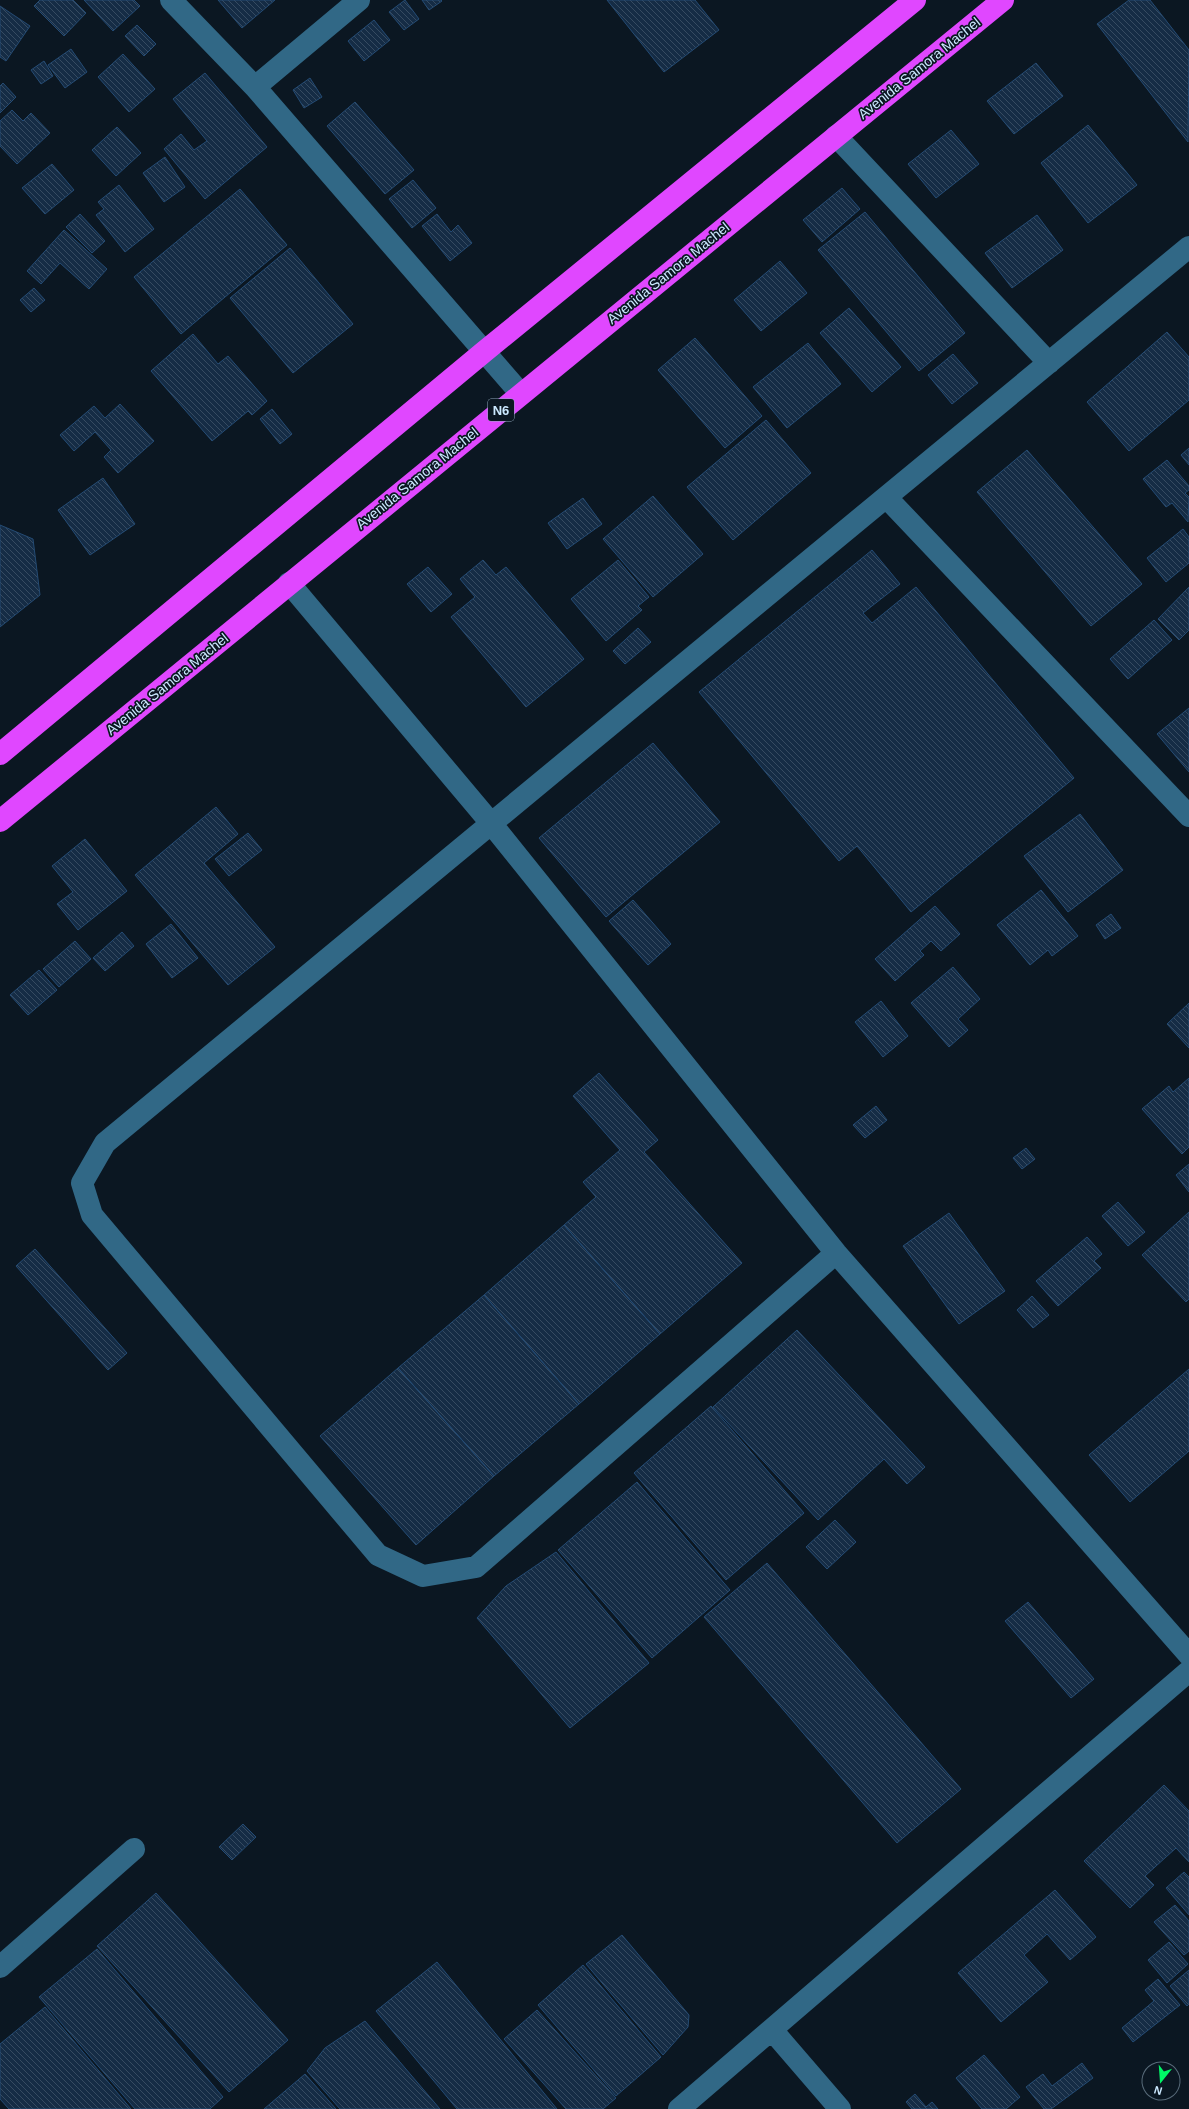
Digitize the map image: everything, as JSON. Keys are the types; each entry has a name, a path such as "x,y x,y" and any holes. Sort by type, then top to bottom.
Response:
{"highway":[{"path":"0,754 485,351 915,0"},
{"name":"Avenida Samora Machel","path":"0,821 1003,0"}],"street":[{"path":"171,0 255,87 521,394"},
{"path":"255,87 359,0"},
{"path":"836,136 1049,363"},
{"path":"836,1252 476,1568 423,1576 378,1555 92,1215 82,1184 105,1143 490,822 887,498 1189,247"},
{"path":"887,498 1189,816"},
{"path":"289,583 490,822 836,1252 1189,1655"},
{"path":"679,2109 1189,1671"},
{"path":"0,1967 134,1849"},
{"path":"772,2030 840,2109"}],"building":[{"path":"40,0 73,0 86,13 64,36 34,6"},
{"path":"84,0 134,0 140,6 113,31"},
{"path":"218,0 275,0 242,28"},
{"path":"405,0 419,19 404,30 389,12"},
{"path":"422,0 441,0 442,1 429,10"},
{"path":"607,0 695,0 719,30 664,72"},
{"path":"1129,0 1150,0 1189,50 1188,142 1097,24"},
{"path":"0,6 30,26 6,61 0,57"},
{"path":"374,20 390,40 364,61 348,41"},
{"path":"137,25 156,44 144,56 125,36"},
{"path":"71,49 87,72 65,88 48,65"},
{"path":"123,54 155,89 129,112 98,77"},
{"path":"44,61 53,76 41,84 31,70"},
{"path":"1036,63 1063,96 1014,134 987,101"},
{"path":"205,73 267,147 205,199 164,149 181,134 194,150 207,141 173,99"},
{"path":"310,78 322,97 304,108 293,90"},
{"path":"3,83 16,97 0,113 0,86"},
{"path":"355,102 414,170 385,194 327,126"},
{"path":"12,110 23,121 31,113 50,133 17,164 0,146 0,121"},
{"path":"1088,125 1137,185 1088,223 1041,163"},
{"path":"117,127 141,153 116,176 92,150"},
{"path":"951,130 979,164 936,198 908,164"},
{"path":"165,157 185,187 164,202 143,173"},
{"path":"52,164 74,190 45,214 22,188"},
{"path":"413,180 436,208 412,228 389,199"},
{"path":"119,185 154,229 125,252 96,215 104,209 98,202"},
{"path":"842,188 860,209 822,242 803,220"},
{"path":"240,189 287,245 181,334 134,277"},
{"path":"865,212 965,333 919,371 818,250"},
{"path":"80,214 105,241 92,253 66,227"},
{"path":"437,214 451,232 458,225 472,243 450,261 422,226"},
{"path":"1037,215 1063,250 1012,288 985,253"},
{"path":"64,230 107,269 89,289 60,263 41,284 27,271"},
{"path":"290,248 353,324 293,373 230,298"},
{"path":"780,261 807,293 761,331 734,300"},
{"path":"34,288 45,300 31,312 20,300"},
{"path":"849,308 901,367 872,392 820,333"},
{"path":"1167,332 1189,357 1189,400 1129,451 1087,402"},
{"path":"193,334 218,364 228,356 267,401 252,415 248,411 212,441 151,371"},
{"path":"695,338 762,416 725,448 658,370"},
{"path":"808,343 841,384 787,428 753,387"},
{"path":"953,354 978,383 952,404 928,375"},
{"path":"120,404 154,441 118,473 104,457 111,450 95,432 74,451 60,435 94,406 105,418"},
{"path":"272,409 292,434 280,444 260,419"},
{"path":"766,420 811,473 733,540 687,487"},
{"path":"1189,448 1189,465 1181,455"},
{"path":"1027,450 1142,584 1091,626 977,492"},
{"path":"1167,460 1189,486 1189,490 1185,493 1189,497 1188,522 1172,503 1166,507 1143,479"},
{"path":"103,478 135,524 90,555 58,510"},
{"path":"653,496 703,554 653,597 603,539"},
{"path":"583,498 602,524 567,549 548,523"},
{"path":"0,525 33,539 40,595 0,627"},
{"path":"1183,529 1189,537 1189,563 1166,582 1147,558"},
{"path":"872,550 900,584 863,613 872,623 916,587 1074,778 911,912 857,846 839,861 699,692"},
{"path":"483,560 496,575 506,567 584,659 526,707 451,617 475,597 460,579"},
{"path":"618,560 649,597 638,606 642,610 606,641 571,599"},
{"path":"428,567 452,594 431,612 407,584"},
{"path":"1189,587 1189,630 1179,640 1158,619"},
{"path":"1154,620 1172,640 1128,679 1110,659"},
{"path":"638,628 651,642 625,664 613,651"},
{"path":"1189,708 1189,772 1157,734"},
{"path":"653,743 720,822 606,917 539,838"},
{"path":"216,807 238,834 204,863 275,947 228,985 135,875"},
{"path":"1080,814 1123,870 1068,912 1024,856"},
{"path":"248,833 262,850 229,876 215,859"},
{"path":"85,839 127,891 78,930 57,904 73,892 52,866"},
{"path":"1041,890 1078,936 1052,956 1048,950 1030,965 997,925"},
{"path":"633,900 671,944 648,965 609,921"},
{"path":"935,906 960,934 941,951 931,941 920,951 924,955 895,981 875,959"},
{"path":"1111,914 1121,928 1105,939 1096,925"},
{"path":"171,924 198,958 172,978 146,944"},
{"path":"122,932 134,946 105,971 93,958"},
{"path":"75,941 91,959 59,987 43,969"},
{"path":"953,967 980,999 958,1019 968,1030 949,1047 911,1003"},
{"path":"39,970 57,990 28,1015 10,995"},
{"path":"881,1001 908,1036 883,1057 855,1022"},
{"path":"1189,1003 1189,1048 1167,1024"},
{"path":"599,1073 658,1140 644,1152 742,1263 660,1334 564,1225 596,1197 583,1182 620,1150 573,1096"},
{"path":"1189,1078 1189,1147 1182,1154 1142,1109 1169,1086 1173,1092"},
{"path":"876,1106 887,1120 865,1138 853,1125"},
{"path":"1026,1148 1035,1159 1022,1169 1013,1158"},
{"path":"1189,1164 1189,1192 1176,1175"},
{"path":"1118,1202 1145,1232 1128,1246 1102,1216"},
{"path":"1189,1212 1189,1299 1186,1302 1142,1255"},
{"path":"949,1213 1005,1291 959,1324 903,1246"},
{"path":"564,1225 660,1334 579,1404 484,1295"},
{"path":"1087,1237 1102,1254 1094,1261 1101,1268 1058,1306 1036,1281"},
{"path":"35,1249 127,1353 108,1370 16,1266"},
{"path":"484,1295 579,1404 494,1476 398,1368"},
{"path":"1032,1296 1049,1315 1033,1328 1017,1310"},
{"path":"797,1330 925,1467 907,1484 884,1459 818,1520 713,1407"},
{"path":"398,1368 494,1476 416,1545 320,1436"},
{"path":"1189,1369 1189,1451 1130,1502 1089,1455"},
{"path":"711,1406 804,1513 726,1580 634,1473"},
{"path":"637,1482 730,1590 652,1658 558,1550"},
{"path":"835,1520 856,1542 827,1569 806,1547"},
{"path":"556,1552 649,1663 570,1728 477,1618 506,1586"},
{"path":"767,1563 961,1789 897,1843 704,1617"},
{"path":"1028,1602 1094,1679 1071,1698 1005,1621"},
{"path":"1164,1785 1189,1811 1189,1862 1176,1848 1145,1876 1154,1885 1130,1908 1084,1861"},
{"path":"243,1824 256,1837 232,1860 219,1847"},
{"path":"1184,1872 1189,1877 1189,1915 1166,1888"},
{"path":"1055,1890 1096,1937 1070,1960 1047,1934 1024,1955 1048,1982 1001,2022 958,1973"},
{"path":"156,1893 288,2040 229,2092 97,1946"},
{"path":"1175,1905 1189,1921 1189,1951 1184,1955 1154,1922"},
{"path":"622,1935 689,2015 688,2027 663,2055 586,1964"},
{"path":"1169,1942 1188,1964 1167,1983 1148,1960"},
{"path":"97,1949 223,2097 210,2109 135,2109 39,1997"},
{"path":"437,1962 557,2109 457,2109 376,2011"},
{"path":"583,1965 661,2057 616,2096 538,2005"},
{"path":"1189,1970 1189,2004 1187,2006 1170,1986"},
{"path":"1158,1979 1180,2005 1133,2042 1122,2028 1154,2001 1145,1990"},
{"path":"45,2007 131,2109 9,2109 0,2099 0,2044"},
{"path":"537,2010 616,2098 603,2109 566,2109 504,2039"},
{"path":"365,2021 440,2109 340,2109 307,2071 325,2048"},
{"path":"984,2055 1020,2097 1006,2109 982,2109 956,2078"},
{"path":"1082,2063 1093,2078 1051,2109 1044,2109 1026,2087 1043,2074 1052,2086"},
{"path":"305,2074 336,2109 264,2109"},
{"path":"915,2094 926,2107 932,2102 938,2109 912,2109 906,2102"}]}
